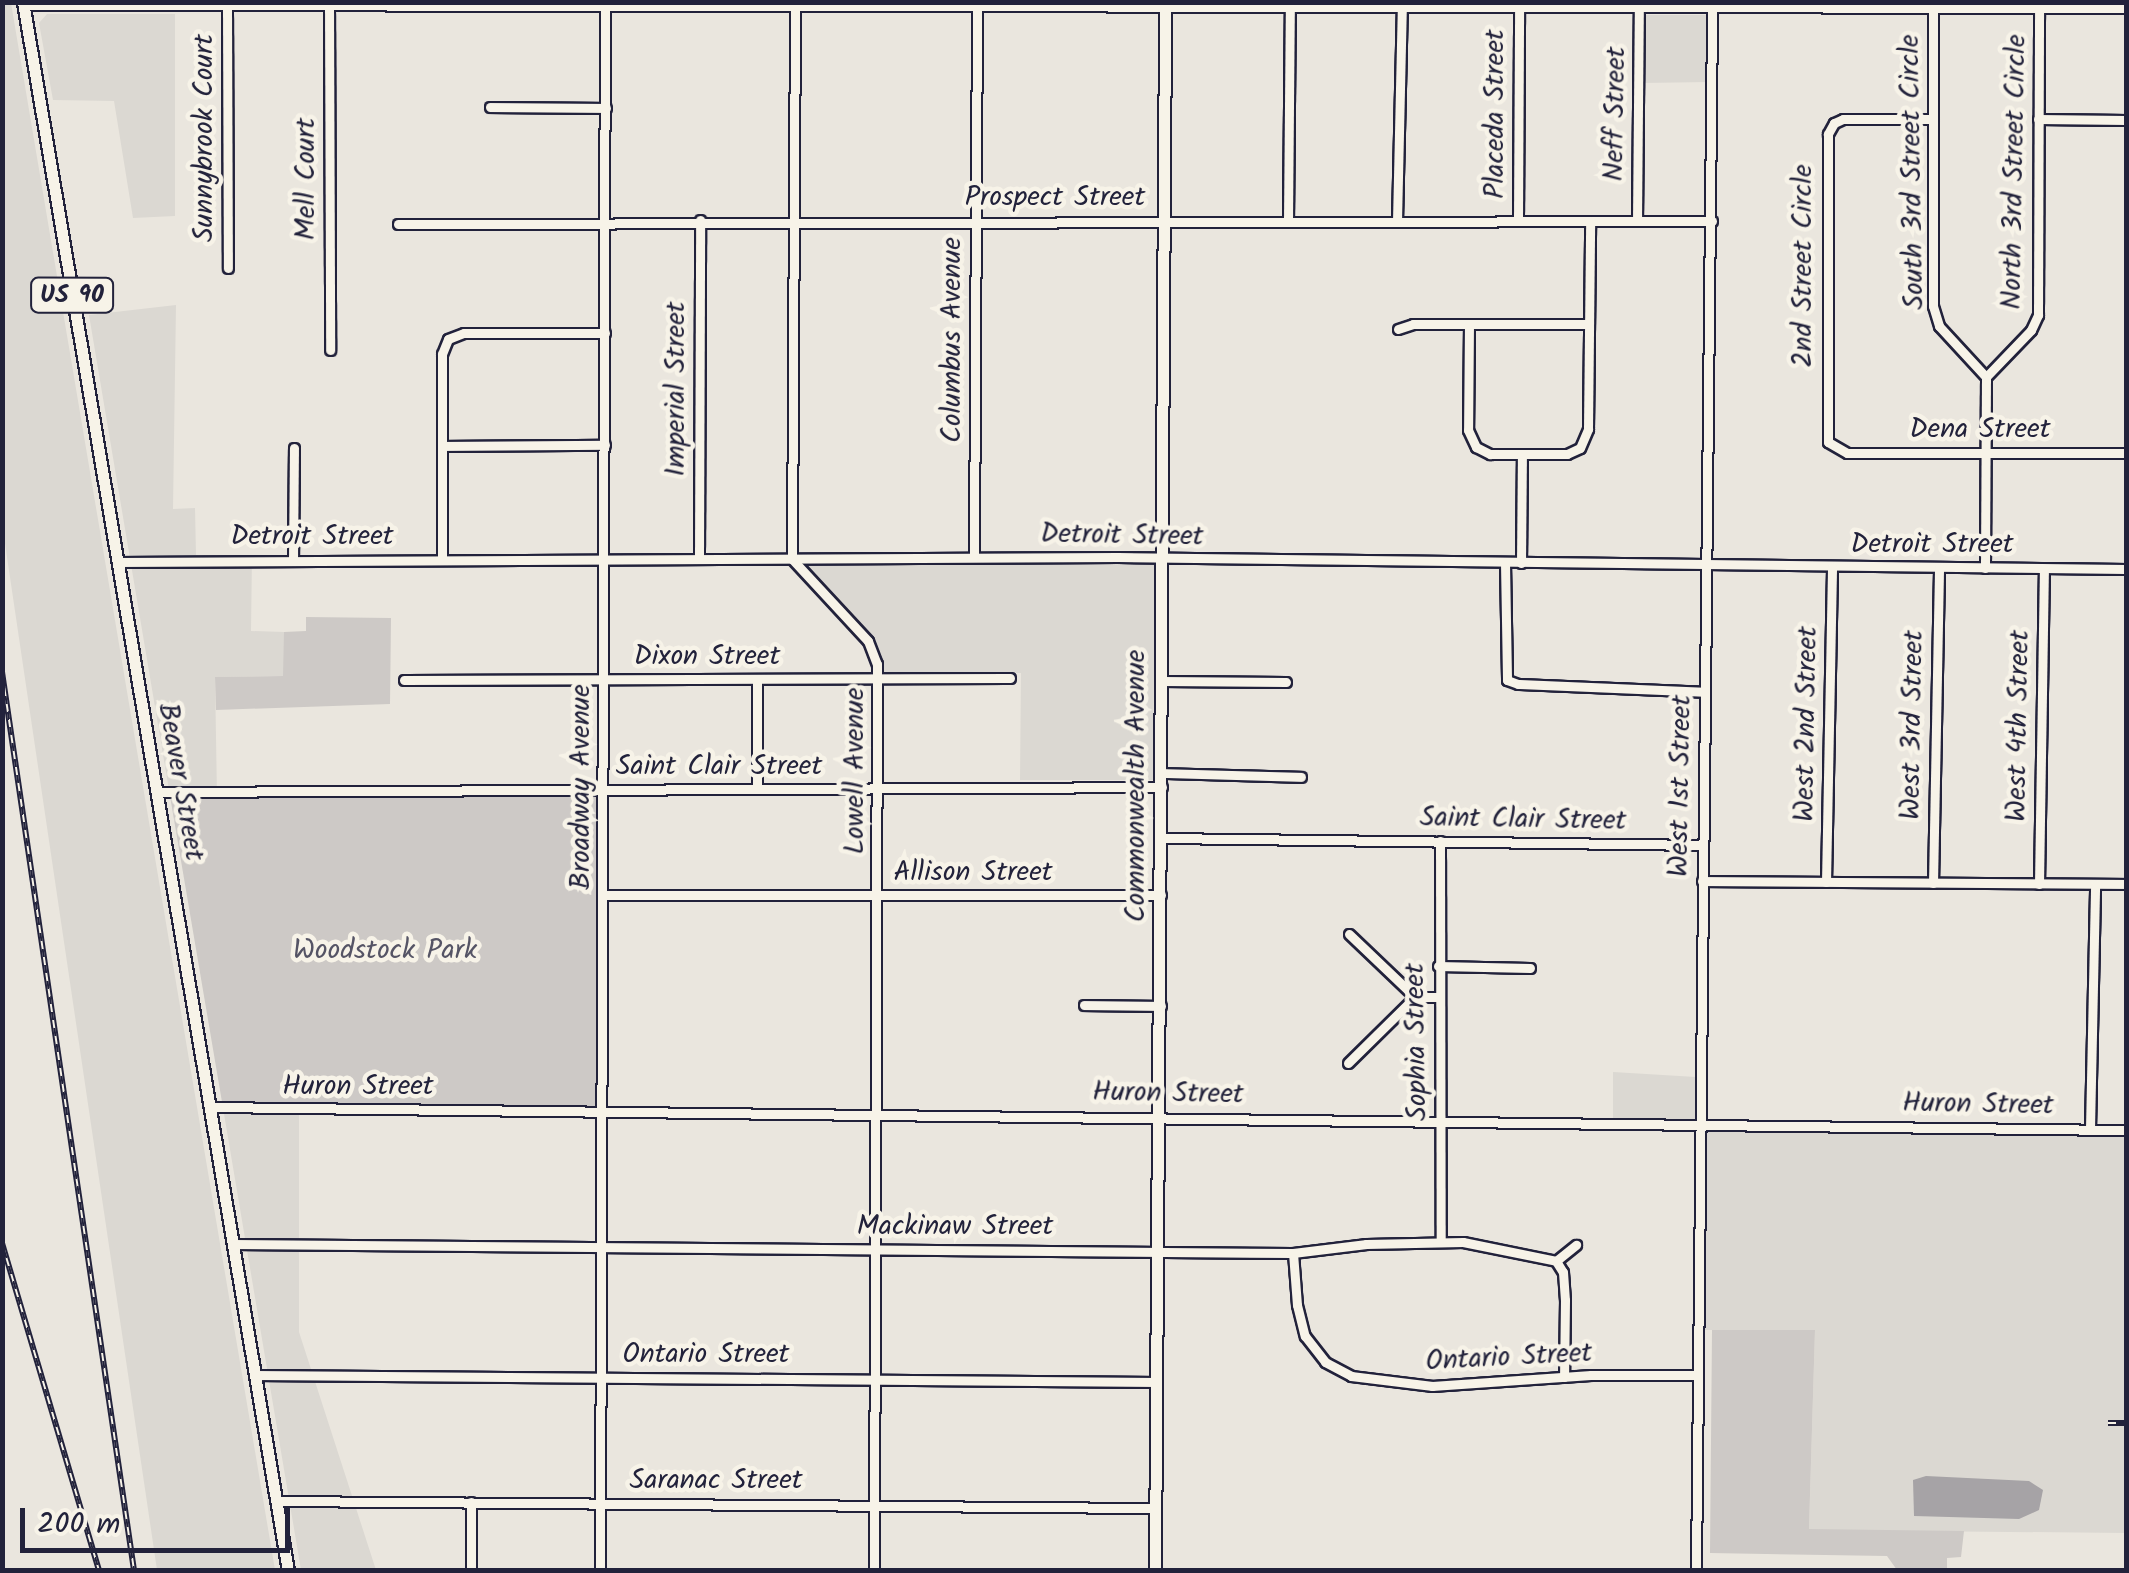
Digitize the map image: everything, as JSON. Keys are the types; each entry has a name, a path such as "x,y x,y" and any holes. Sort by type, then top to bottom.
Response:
{"main road":[{"name":"Beaver Street","path":"23,4 288,1570"},
{"name":"Commonwealth Avenue","path":"1154,1570 1161,1006 1165,5"}],"street":[{"path":"23,4 2126,8"},
{"name":"Mell Court","path":"329,4 330,350"},
{"name":"Broadway Avenue","path":"600,1570 605,4"},
{"path":"792,559 795,4"},
{"name":"Columbus Avenue","path":"974,557 977,5"},
{"name":"West 1st Street","path":"1696,1570 1712,5"},
{"name":"Placeda Street","path":"1518,221 1519,6"},
{"name":"Sunnybrook Court","path":"227,7 228,268"},
{"path":"1288,220 1290,7"},
{"path":"1398,221 1402,7"},
{"name":"Neff Street","path":"1637,221 1639,8"},
{"name":"South 3rd Street Circle","path":"1933,8 1935,316 1939,326 1986,377"},
{"name":"North 3rd Street Circle","path":"1986,377 2032,330 2038,315 2039,8"},
{"path":"490,107 606,108"},
{"name":"2nd Street Circle","path":"1833,449 1825,431 1828,134 1834,123 1843,119 1934,120"},
{"path":"2038,120 2126,120"},
{"name":"Prospect Street","path":"398,224 700,220 1712,221"},
{"name":"Imperial Street","path":"699,558 700,220"},
{"path":"1469,324 1468,430 1476,447 1490,454 1567,454 1584,444 1588,429 1590,221"},
{"path":"1398,329 1413,324 1588,324"},
{"path":"442,559 442,354 448,339 464,332 606,333"},
{"path":"1986,377 1986,568"},
{"path":"442,446 605,444"},
{"path":"293,560 294,448"},
{"name":"Dena Street","path":"1833,449 1848,453 2126,453"},
{"path":"1521,563 1522,454"},
{"name":"Detroit Street","path":"117,562 974,557 2126,570"},
{"name":"Lowell Avenue","path":"792,559 868,641 878,678 874,1570"},
{"path":"1505,563 1508,680 1518,684 1705,692"},
{"name":"West 2nd Street","path":"1826,882 1832,567"},
{"name":"West 3rd Street","path":"1933,883 1938,568"},
{"name":"West 4th Street","path":"2039,884 2044,568"},
{"name":"Dixon Street","path":"404,680 1010,678"},
{"path":"757,680 757,790"},
{"path":"1162,681 1286,682"},
{"name":"Saint Clair Street","path":"156,792 757,790 1301,777"},
{"name":"Saint Clair Street","path":"1162,838 1703,845"},
{"name":"Sophia Street","path":"1440,842 1440,1242"},
{"path":"1702,881 2126,884"},
{"path":"2090,1130 2095,884"},
{"name":"Allison Street","path":"605,895 1161,894"},
{"path":"1350,934 1415,997 1438,997"},
{"path":"1438,966 1530,968"},
{"path":"1348,1063 1415,997"},
{"path":"1084,1005 1161,1006"},
{"name":"Huron Street","path":"210,1107 2126,1130"},
{"name":"Mackinaw Street","path":"232,1244 1293,1253 1440,1242 1492,1245 1556,1260"},
{"path":"1564,1376 1565,1300 1563,1272 1556,1260 1576,1245"},
{"name":"Ontario Street","path":"1293,1253 1301,1325 1317,1353 1336,1370 1386,1384 1432,1386 1564,1376 1696,1375"},
{"name":"Ontario Street","path":"255,1375 1157,1382"},
{"name":"Saranac Street","path":"276,1501 1155,1508"},
{"path":"471,1502 471,1570"}],"shaded area":[{"path":"2,3 11,3 275,1570 157,1570 3,530"},
{"path":"47,14 175,14 175,216 133,218 114,101 53,100 39,23"},
{"path":"1643,15 1710,15 1709,82 1642,83"},
{"path":"176,305 173,509 195,508 196,555 252,555 251,631 284,632 284,676 215,677 217,796 170,796 89,315"},
{"path":"1155,563 1153,780 1020,780 1021,673 881,676 875,645 805,564"},
{"path":"1613,1072 1696,1077 1695,1119 1613,1119"},
{"path":"222,1102 299,1105 299,1332 376,1570 301,1570"},
{"path":"1705,1129 2126,1134 2126,1533 1809,1530 1815,1330 1702,1330"},
{"path":"1926,1476 2029,1481 2043,1490 2039,1510 2019,1519 1914,1516 1913,1480"}],"green space":[{"path":"306,617 391,618 390,704 216,710 215,677 283,676 284,632 306,631"},
{"name":"Woodstock Park","path":"600,795 600,1107 222,1102 170,796"},
{"path":"1712,1330 1815,1330 1809,1529 1964,1531 1961,1557 1947,1558 1947,1570 1897,1570 1887,1556 1710,1553"}],"railway":[{"path":"2,672 134,1570"},
{"path":"2,1243 99,1570"},
{"path":"2108,1423 2126,1423"}]}
